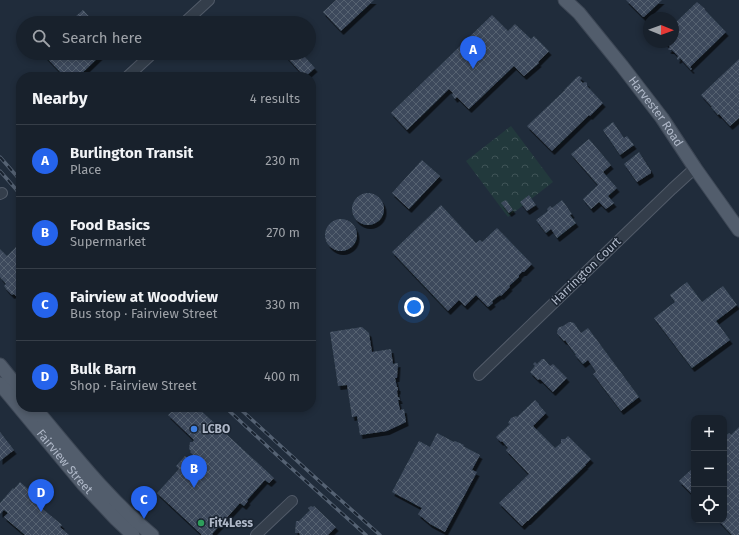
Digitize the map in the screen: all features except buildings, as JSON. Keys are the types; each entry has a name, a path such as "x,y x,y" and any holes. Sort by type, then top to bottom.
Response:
{"main road":[{"name":"Harvester Road","path":"565,0 579,13 662,118 739,230"},
{"path":"0,364 16,385"},
{"name":"Fairview Street","path":"0,384 16,403"},
{"name":"Fairview Street","path":"23,412 83,484 133,535"},
{"name":"Fairview Street","path":"38,412 113,499 152,535"}],"street":[{"path":"192,16 209,0"},
{"path":"132,72 145,60"},
{"name":"Harrington Court","path":"479,375 672,188 695,168"},
{"path":"256,535 292,501"}],"green space":[{"path":"511,126 553,182 508,217 466,161"}],"railway":[{"path":"0,157 16,175"},
{"path":"0,171 16,189"},
{"path":"230,412 366,535"},
{"path":"243,412 380,535"}],"place":[{"name":"Burlington Transit","path":"473,69"},
{"name":"LCBO","path":"194,429"},
{"name":"Food Basics","path":"194,488"},
{"name":"Bulk Barn","path":"41,512"},
{"name":"Fairview at Woodview","path":"144,519"},
{"name":"Fit4Less","path":"201,523"}]}
